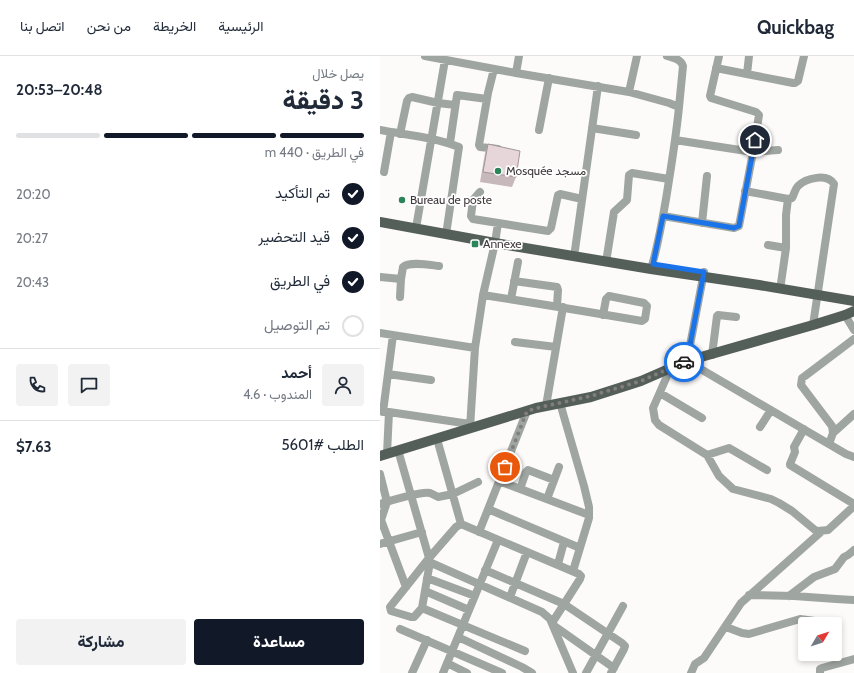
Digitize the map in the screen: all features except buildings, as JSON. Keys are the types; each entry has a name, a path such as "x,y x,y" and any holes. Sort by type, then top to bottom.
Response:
{"main road":[{"path":"380,217 417,226 652,267 781,283 854,301"},
{"path":"380,222 447,228 496,240 575,250 652,267"},
{"path":"704,274 817,292 854,296"},
{"path":"384,455 437,439 470,426 612,390 641,381 687,361 712,355 849,313"}],"street":[{"path":"425,56 629,92 679,107"},
{"path":"516,73 519,56"},
{"path":"629,92 637,56"},
{"path":"652,267 669,179 683,66 677,59 668,56"},
{"path":"663,216 734,228 739,226 759,115 756,112 711,98 710,96 719,56"},
{"path":"747,74 749,56"},
{"path":"716,68 796,83 798,81 804,56"},
{"path":"417,226 446,60"},
{"path":"494,69 479,146 509,151"},
{"path":"539,130 549,78"},
{"path":"575,250 598,86"},
{"path":"450,143 455,105 458,95 487,99"},
{"path":"400,134 407,101 409,98 412,97 455,105"},
{"path":"592,128 636,135"},
{"path":"380,130 432,139 460,147 447,228"},
{"path":"384,172 391,132"},
{"path":"675,140 753,152 778,150"},
{"path":"607,256 614,212 627,200 629,175 632,173 669,179"},
{"path":"702,223 707,176"},
{"path":"745,191 788,199 792,198 798,187 810,179 829,179 834,184 813,325"},
{"path":"480,192 473,200 473,219 548,231 551,228 558,195 561,194 582,199"},
{"path":"781,283 786,248 786,215 788,199"},
{"path":"384,412 470,426 475,348 483,295 496,240 498,223"},
{"path":"768,245 786,248"},
{"path":"511,299 518,262"},
{"path":"400,297 402,268 405,265 439,266"},
{"path":"704,274 687,361 804,430 854,457"},
{"path":"380,277 401,279"},
{"path":"514,281 556,287 558,290 560,307 556,347 546,406"},
{"path":"483,295 560,307 603,315 642,321 645,319 647,306 644,303 608,296 603,315"},
{"path":"849,313 854,330"},
{"path":"712,355 718,314 736,317"},
{"path":"380,333 475,348"},
{"path":"384,455 384,412 393,335"},
{"path":"829,444 833,432 832,426 801,385 801,380 854,340"},
{"path":"515,342 556,347"},
{"path":"672,367 654,408 654,416 659,425 706,455 718,476 733,489 771,499 792,511 815,530 828,530 854,505 790,466 795,452 794,447 804,430"},
{"path":"388,374 430,380"},
{"path":"660,392 702,418"},
{"path":"560,403 589,506 589,518 573,570"},
{"path":"760,427 771,410"},
{"path":"479,532 527,411"},
{"path":"833,432 854,414"},
{"path":"437,439 461,524 573,570 581,576 552,624"},
{"path":"706,455 730,448 767,470"},
{"path":"398,450 429,560 422,608 414,617 391,611 390,607 406,587 429,560 456,527 461,524"},
{"path":"547,499 559,467"},
{"path":"520,489 528,470 554,480"},
{"path":"380,474 384,503 380,520 406,587"},
{"path":"499,481 589,515"},
{"path":"384,503 427,493 438,498 452,494 478,482"},
{"path":"488,509 580,548"},
{"path":"691,673 695,664 704,658 741,603 822,531"},
{"path":"380,544 422,532"},
{"path":"443,673 498,540"},
{"path":"558,564 564,542"},
{"path":"789,596 814,577 835,569 844,557 854,550"},
{"path":"510,597 527,552"},
{"path":"429,560 542,612 550,619 574,673"},
{"path":"486,570 564,604 625,646 613,671 596,656 552,624"},
{"path":"427,578 475,596"},
{"path":"425,591 469,610"},
{"path":"749,595 854,600"},
{"path":"586,673 623,606"},
{"path":"422,608 524,651"},
{"path":"726,627 749,634 798,620"},
{"path":"400,629 502,673"},
{"path":"458,638 532,673"},
{"path":"412,673 427,640"},
{"path":"820,673 820,669 822,668 854,659"},
{"path":"447,663 467,673"}],"way so far":[{"path":"505,467 527,411 591,396 641,381 684,362"}],"place":[{"name":"Mosquée مسجد","path":"498,171"},
{"name":"Bureau de poste","path":"402,200"},
{"name":"Annexe","path":"475,244"}],"route":[{"path":"684,362 687,361 704,272 653,264 663,216 737,228 739,226 755,140"}]}
